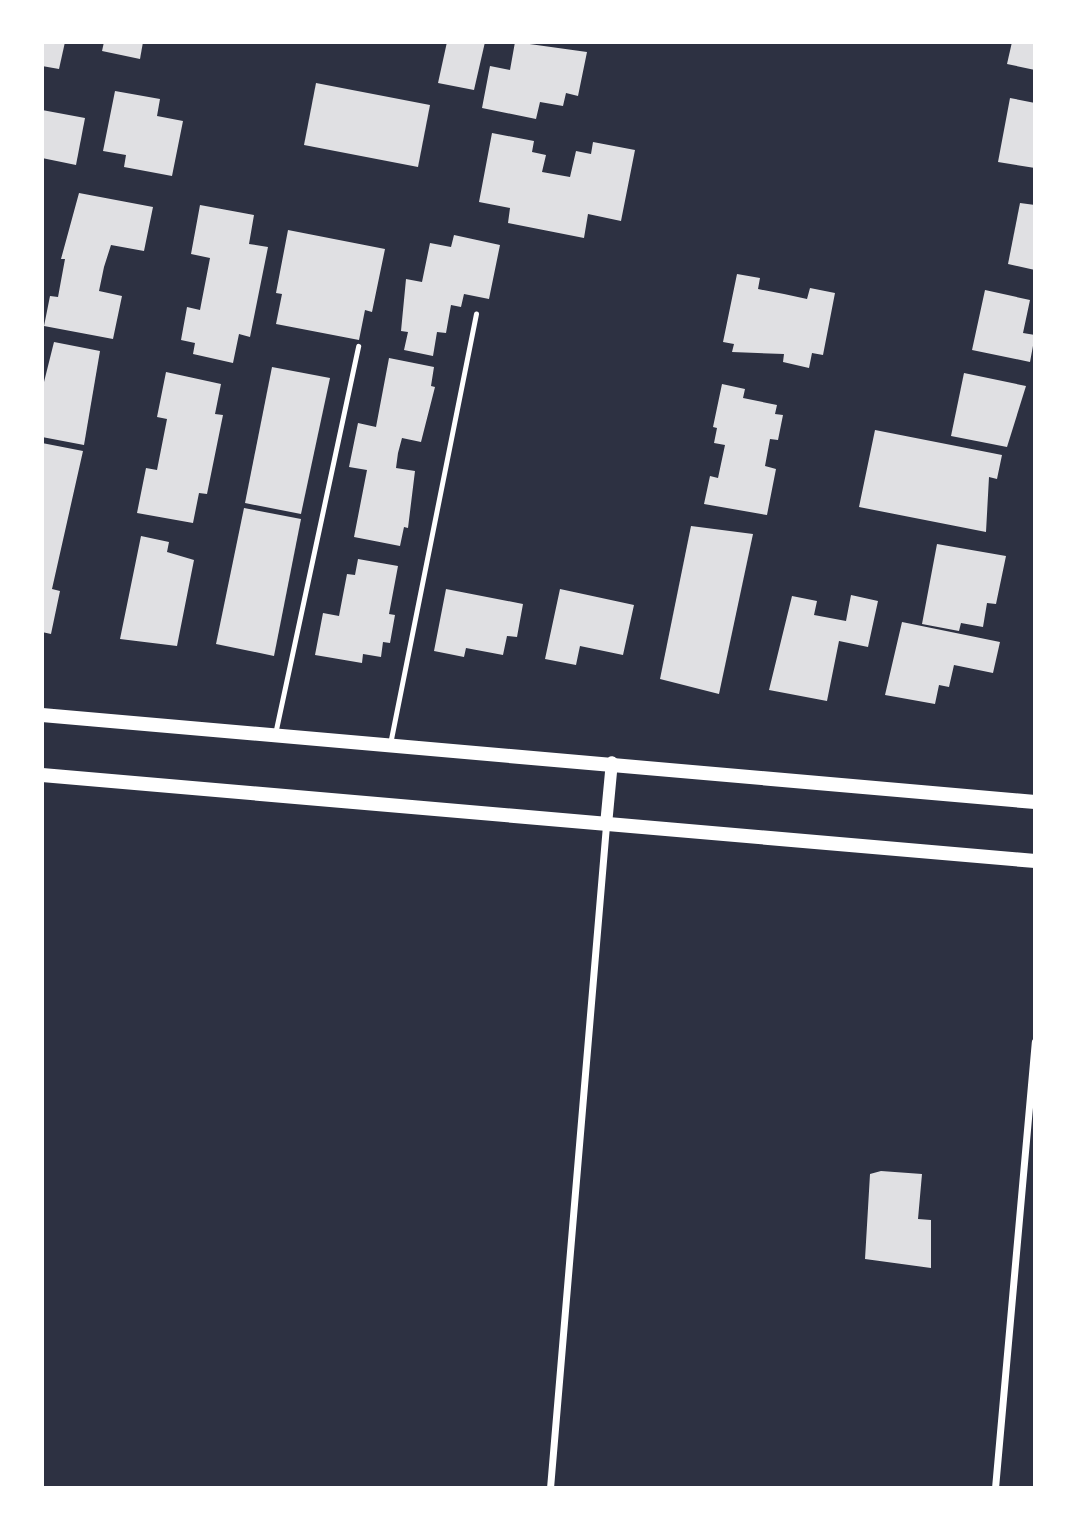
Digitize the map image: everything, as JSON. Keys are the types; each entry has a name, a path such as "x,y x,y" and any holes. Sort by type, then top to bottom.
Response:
{"main road":[{"path":"42,715 612,762 1035,803"},
{"path":"42,775 1035,861"}],"street":[{"path":"550,1488 612,762"},
{"path":"995,1488 1035,1041"}],"lane":[{"path":"390,744 476,314"},
{"path":"275,734 358,346"}],"building":[{"path":"42,42 65,42 59,69 42,66"},
{"path":"104,42 143,42 140,59 102,51"},
{"path":"447,42 485,42 474,90 438,83"},
{"path":"515,42 587,52 578,96 566,93 563,106 540,102 536,119 482,108 490,66 510,70"},
{"path":"1012,42 1035,42 1035,70 1007,64"},
{"path":"316,83 430,105 418,167 304,145"},
{"path":"115,91 160,99 157,116 183,121 172,176 124,167 126,155 103,151"},
{"path":"1010,98 1035,103 1035,168 998,162"},
{"path":"42,110 85,118 76,165 42,158"},
{"path":"492,133 534,141 532,152 546,155 542,172 570,177 576,151 591,154 593,142 635,150 621,221 588,214 584,238 508,223 510,208 479,202"},
{"path":"79,193 153,207 144,251 111,245 104,267 99,291 122,296 113,339 44,326 50,296 58,297 65,259 61,259"},
{"path":"1020,203 1035,205 1035,270 1008,264"},
{"path":"200,205 254,215 249,244 268,247 250,337 239,334 233,363 193,354 195,343 181,340 187,307 200,310 210,258 191,254"},
{"path":"288,230 385,249 372,312 365,310 359,340 276,324 282,294 276,293"},
{"path":"454,235 500,245 489,299 464,294 461,307 451,305 446,333 437,332 433,356 404,350 408,332 401,331 406,279 422,282 430,243 451,247"},
{"path":"737,274 760,278 758,289 807,299 810,288 835,293 823,355 812,353 809,368 783,362 784,354 732,352 734,344 723,342"},
{"path":"985,290 1030,300 1023,333 1035,335 1030,362 972,350"},
{"path":"54,342 100,351 84,445 42,437 42,390"},
{"path":"389,358 434,367 431,386 435,387 421,442 402,438 398,453 396,468 415,471 408,528 404,527 400,546 354,537 367,470 349,467 358,423 376,427"},
{"path":"272,367 330,378 301,514 245,503"},
{"path":"166,372 221,384 215,414 223,415 207,494 199,493 193,523 137,513 146,468 157,470 167,419 157,417"},
{"path":"964,373 1026,386 1007,447 951,436"},
{"path":"722,384 745,389 743,398 777,405 775,414 783,415 778,440 770,439 765,466 776,469 767,515 704,504 710,476 718,478 725,445 714,443 717,428 713,427"},
{"path":"875,430 1002,455 997,479 989,477 986,532 859,507"},
{"path":"42,443 83,451 52,589 60,591 51,634 42,632"},
{"path":"244,508 301,519 274,656 216,644"},
{"path":"691,526 753,534 719,694 660,679"},
{"path":"141,536 169,542 167,552 194,560 177,646 120,639"},
{"path":"937,544 1006,556 996,604 987,603 983,627 961,623 959,631 922,624"},
{"path":"358,559 398,566 389,614 395,615 390,643 383,642 381,657 363,654 362,663 315,655 323,613 339,616 347,574 355,575"},
{"path":"446,589 523,604 517,637 507,636 503,655 466,648 464,657 434,651"},
{"path":"560,589 634,605 623,655 580,646 576,665 545,659"},
{"path":"851,595 878,601 868,647 839,641 827,701 769,690 792,596 817,601 814,615 846,621"},
{"path":"902,622 1000,642 993,673 954,665 949,687 939,685 935,704 885,695"},
{"path":"881,1171 922,1174 918,1219 931,1220 931,1268 865,1259 870,1174"}]}
